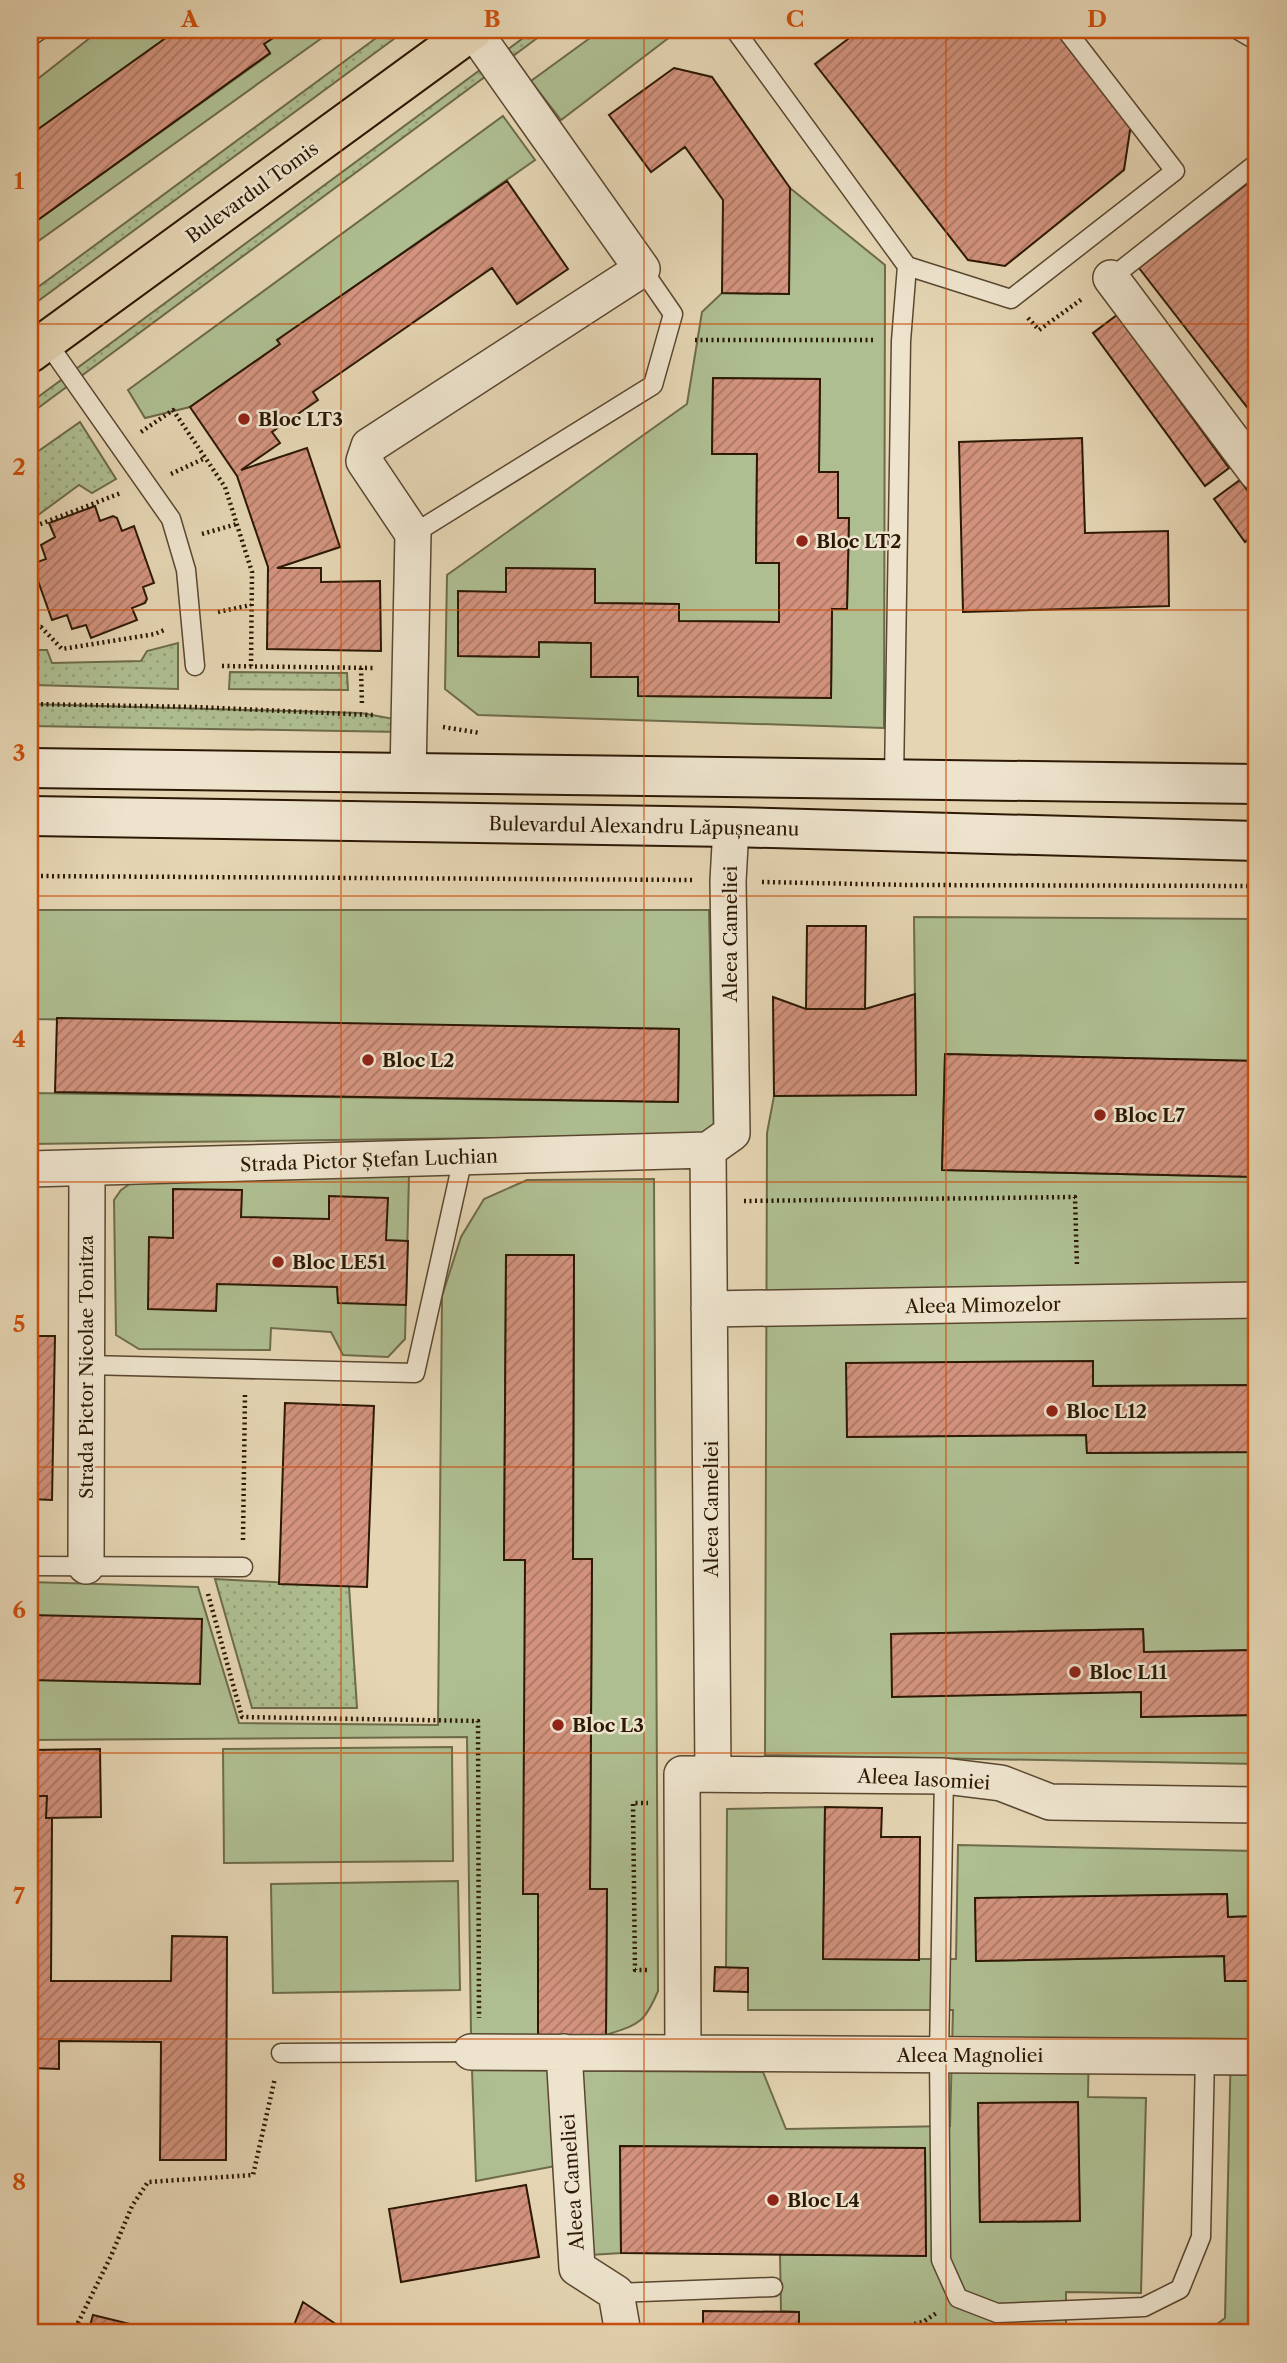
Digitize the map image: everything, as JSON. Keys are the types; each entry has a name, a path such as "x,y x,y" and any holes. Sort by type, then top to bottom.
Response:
{"main road":[{"name":"Bulevardul Tomis","path":"38,347 473,30"},
{"path":"30,768 1257,784"},
{"name":"Bulevardul Alexandru Lăpușneanu","path":"30,816 731,827 1257,841"}],"street":[{"path":"408,774 413,534 364,461 369,446 642,270 473,30"},
{"path":"1111,278 1257,472"},
{"name":"Aleea Cameliei","path":"713,1773 708,1150 732,1133 728,881 731,827"},
{"name":"Strada Pictor Ștefan Luchian","path":"30,1169 708,1150"},
{"name":"Strada Pictor Nicolae Tonitza","path":"86,1566 87,1168"},
{"name":"Aleea Mimozelor","path":"709,1309 1257,1300"},
{"path":"475,2052 683,2053 682,1773 713,1773"},
{"name":"Aleea Iasomiei","path":"713,1773 944,1776 1001,1783 1050,1802 1257,1805"},
{"name":"Aleea Cameliei","path":"564,2052 577,2268 616,2293"},
{"name":"Aleea Magnoliei","path":"683,2053 1257,2057"},
{"path":"616,2293 623,2333"}],"lane":[{"path":"30,37 40,30"},
{"path":"735,30 906,266 1011,299 1175,171 1066,30"},
{"path":"1238,30 1257,41"},
{"path":"1111,278 1257,163"},
{"path":"894,780 901,341 906,266"},
{"path":"413,534 653,385 673,314 642,270"},
{"path":"38,347 120,446 171,519 186,570 195,666"},
{"path":"87,1365 415,1373 463,1158"},
{"path":"30,1566 243,1567"},
{"path":"944,1776 939,2055 941,2260 958,2298 997,2314 1144,2308 1180,2289 1201,2237 1205,2056"},
{"path":"281,2053 475,2052"},
{"path":"616,2293 773,2287"}],"path":[{"path":"1011,299 1039,330 1111,278"},
{"path":"666,340 901,341"},
{"path":"120,446 173,410 225,487 252,572 251,666"},
{"path":"30,629 41,627 62,649 155,634 191,618 251,605"},
{"path":"195,666 380,668"},
{"path":"361,668 362,706"},
{"path":"30,704 361,713"},
{"path":"30,876 1257,886"},
{"path":"708,1201 1075,1197 1077,1303"},
{"path":"243,1567 245,1369"},
{"path":"201,1567 242,1717 478,1721 475,2052"},
{"path":"73,2333 132,2206 148,2182 253,2175 281,2053"},
{"path":"877,2333 923,2322 958,2298"}],"green space":[{"path":"100,30 177,30 30,135 30,85"},
{"path":"285,30 333,30 30,247 31,217 35,222 270,54 264,44"},
{"path":"387,30 406,30 30,307 30,293"},
{"path":"534,30 548,30 30,414 30,403"},
{"path":"601,30 679,30 561,120 531,81"},
{"path":"503,116 535,160 278,340 280,344 190,407 145,418 128,390"},
{"path":"790,188 885,265 884,728 478,715 445,689 447,575 687,404 702,312 722,293 789,294","holes":["713,378 820,379 819,472 838,472 838,518 849,519 847,608 832,609 831,698 638,696 638,677 591,677 591,643 539,642 539,657 458,656 458,592 506,592 507,568 594,569 595,603 679,604 679,621 779,622 779,563 756,563 757,454 712,454"]},
{"path":"80,422 116,479 92,493 79,485 30,521 30,457"},
{"path":"178,643 178,689 33,685 35,650 47,650 52,663 141,661 147,651"},
{"path":"230,672 347,673 348,690 229,689"},
{"path":"30,704 361,713 405,721 402,732 30,726"},
{"path":"30,910 709,910 714,1135 30,1144 30,1093 678,1102 679,1029 30,1019"},
{"path":"914,917 1257,919 1257,1061 945,1054 942,1170 1257,1177 1257,1385 1093,1386 847,1437 1086,1435 1087,1453 1257,1452 1257,1650 1144,1652 1143,1629 891,1634 1141,1692 1142,1717 1257,1715 1257,1764 765,1755 767,1133 774,1096 916,1094"},
{"path":"409,1175 405,1339 388,1357 343,1355 331,1332 271,1328 270,1350 139,1349 116,1335 114,1200 121,1190 137,1179"},
{"path":"654,1179 658,1991 644,2017 633,2025 606,2035 607,1890 590,1889 592,1560 573,1559 574,1255 506,1255 504,1560 525,1560 538,1894 538,2035 471,2036 467,1737 30,1740 30,1582 198,1587 239,1723 438,1725 442,1296 461,1237 484,1199 527,1180"},
{"path":"215,1579 349,1586 357,1708 252,1708"},
{"path":"452,1747 453,1861 224,1863 223,1749"},
{"path":"825,1807 823,1959 956,1959 958,1845 1257,1851 1257,1916 1228,1917 1227,1894 975,1899 977,1961 1224,1956 1225,1981 1257,1981 1257,2333 1205,2333 1225,2318 1231,2043 1089,2039 1088,2097 1146,2098 1141,2293 1066,2292 1066,2333 799,2333 799,2312 781,2311 780,2254 926,2256 925,2148 620,2146 621,2253 590,2255 587,2160 476,2181 472,2070 763,2072 786,2129 950,2126 953,2010 748,2010 748,1968 726,1968 727,1809","holes":["1077,2102 1080,2221 980,2222 978,2104"]},
{"path":"458,1881 460,1990 273,1993 271,1884"}],"building":[{"path":"177,30 285,30 264,44 270,53 35,222 30,215 30,135"},
{"path":"860,30 1057,30 1131,124 1124,170 1005,266 968,260 815,64"},
{"path":"674,68 712,77 790,188 789,294 722,293 723,200 685,147 651,172 609,115"},
{"path":"1257,176 1257,420 1139,268"},
{"name":"Bloc LT3","path":"507,181 568,269 517,304 492,268 313,392 318,400 272,432 280,443 241,470 307,448 340,547 277,568 321,568 321,582 380,581 381,651 267,649 268,567 237,476 190,407 280,344 277,340"},
{"path":"1117,315 1229,468 1205,486 1093,333"},
{"name":"Bloc LT2","path":"713,378 820,379 819,472 838,472 838,518 849,518 847,609 832,609 831,698 638,696 638,677 591,677 591,643 539,642 539,657 458,656 458,591 506,592 506,568 595,569 595,603 679,604 679,621 779,622 779,563 756,563 757,454 712,454"},
{"path":"1082,438 1085,533 1168,531 1169,606 963,612 959,442"},
{"path":"1240,480 1257,504 1257,533 1245,542 1214,499"},
{"path":"95,506 100,521 113,516 117,518 122,531 134,526 154,583 143,587 147,599 145,603 132,608 137,620 91,638 86,625 72,629 67,615 52,620 32,564 46,559 41,545 55,537 49,523"},
{"path":"807,926 866,926 865,1009 806,1009"},
{"path":"915,994 916,1095 774,1096 773,997 806,1009 865,1009"},
{"name":"Bloc L2","path":"57,1018 679,1029 678,1102 55,1092"},
{"name":"Bloc L7","path":"945,1054 1257,1061 1257,1177 942,1170"},
{"name":"Bloc LE51","path":"173,1189 242,1190 241,1217 329,1219 329,1196 388,1198 386,1240 408,1241 406,1305 338,1303 337,1287 217,1284 216,1311 148,1309 149,1237 173,1238"},
{"name":"Bloc L3","path":"506,1255 574,1255 573,1559 592,1559 590,1889 607,1889 606,2035 538,2035 538,1894 523,1894 525,1560 504,1560"},
{"path":"30,1336 55,1336 52,1500 30,1499"},
{"name":"Bloc L12","path":"1093,1361 1093,1386 1257,1385 1257,1452 1087,1453 1086,1435 847,1437 846,1363"},
{"path":"285,1403 374,1406 367,1587 279,1584"},
{"path":"30,1615 202,1619 200,1684 30,1680"},
{"name":"Bloc L11","path":"1143,1629 1144,1652 1257,1650 1257,1715 1141,1717 1141,1692 892,1697 891,1634"},
{"path":"100,1749 101,1817 46,1818 47,1796 30,1796 30,1750"},
{"path":"30,1796 47,1796 46,1818 52,1818 51,1981 171,1981 172,1936 227,1937 226,2160 160,2160 161,2042 59,2041 59,2069 30,2068"},
{"path":"825,1807 882,1808 881,1837 920,1837 919,1960 823,1959"},
{"path":"1227,1894 1228,1917 1257,1916 1257,1981 1225,1981 1224,1956 976,1961 975,1898"},
{"path":"715,1967 748,1968 748,1992 714,1991"},
{"path":"1078,2102 1080,2221 980,2222 978,2103"},
{"name":"Bloc L4","path":"620,2146 925,2148 926,2256 621,2253"},
{"path":"526,2185 539,2257 401,2282 389,2209"},
{"path":"303,2302 349,2333 291,2333"},
{"path":"703,2311 799,2312 799,2333 703,2333"},
{"path":"93,2315 138,2326 136,2333 88,2333"}],"place":[{"name":"Bloc LT3","path":"244,419"},
{"name":"Bloc LT2","path":"802,541"},
{"name":"Bloc L2","path":"368,1060"},
{"name":"Bloc L7","path":"1100,1115"},
{"name":"Bloc LE51","path":"278,1262"},
{"name":"Bloc L12","path":"1052,1411"},
{"name":"Bloc L11","path":"1075,1672"},
{"name":"Bloc L3","path":"558,1725"},
{"name":"Bloc L4","path":"773,2200"}]}
